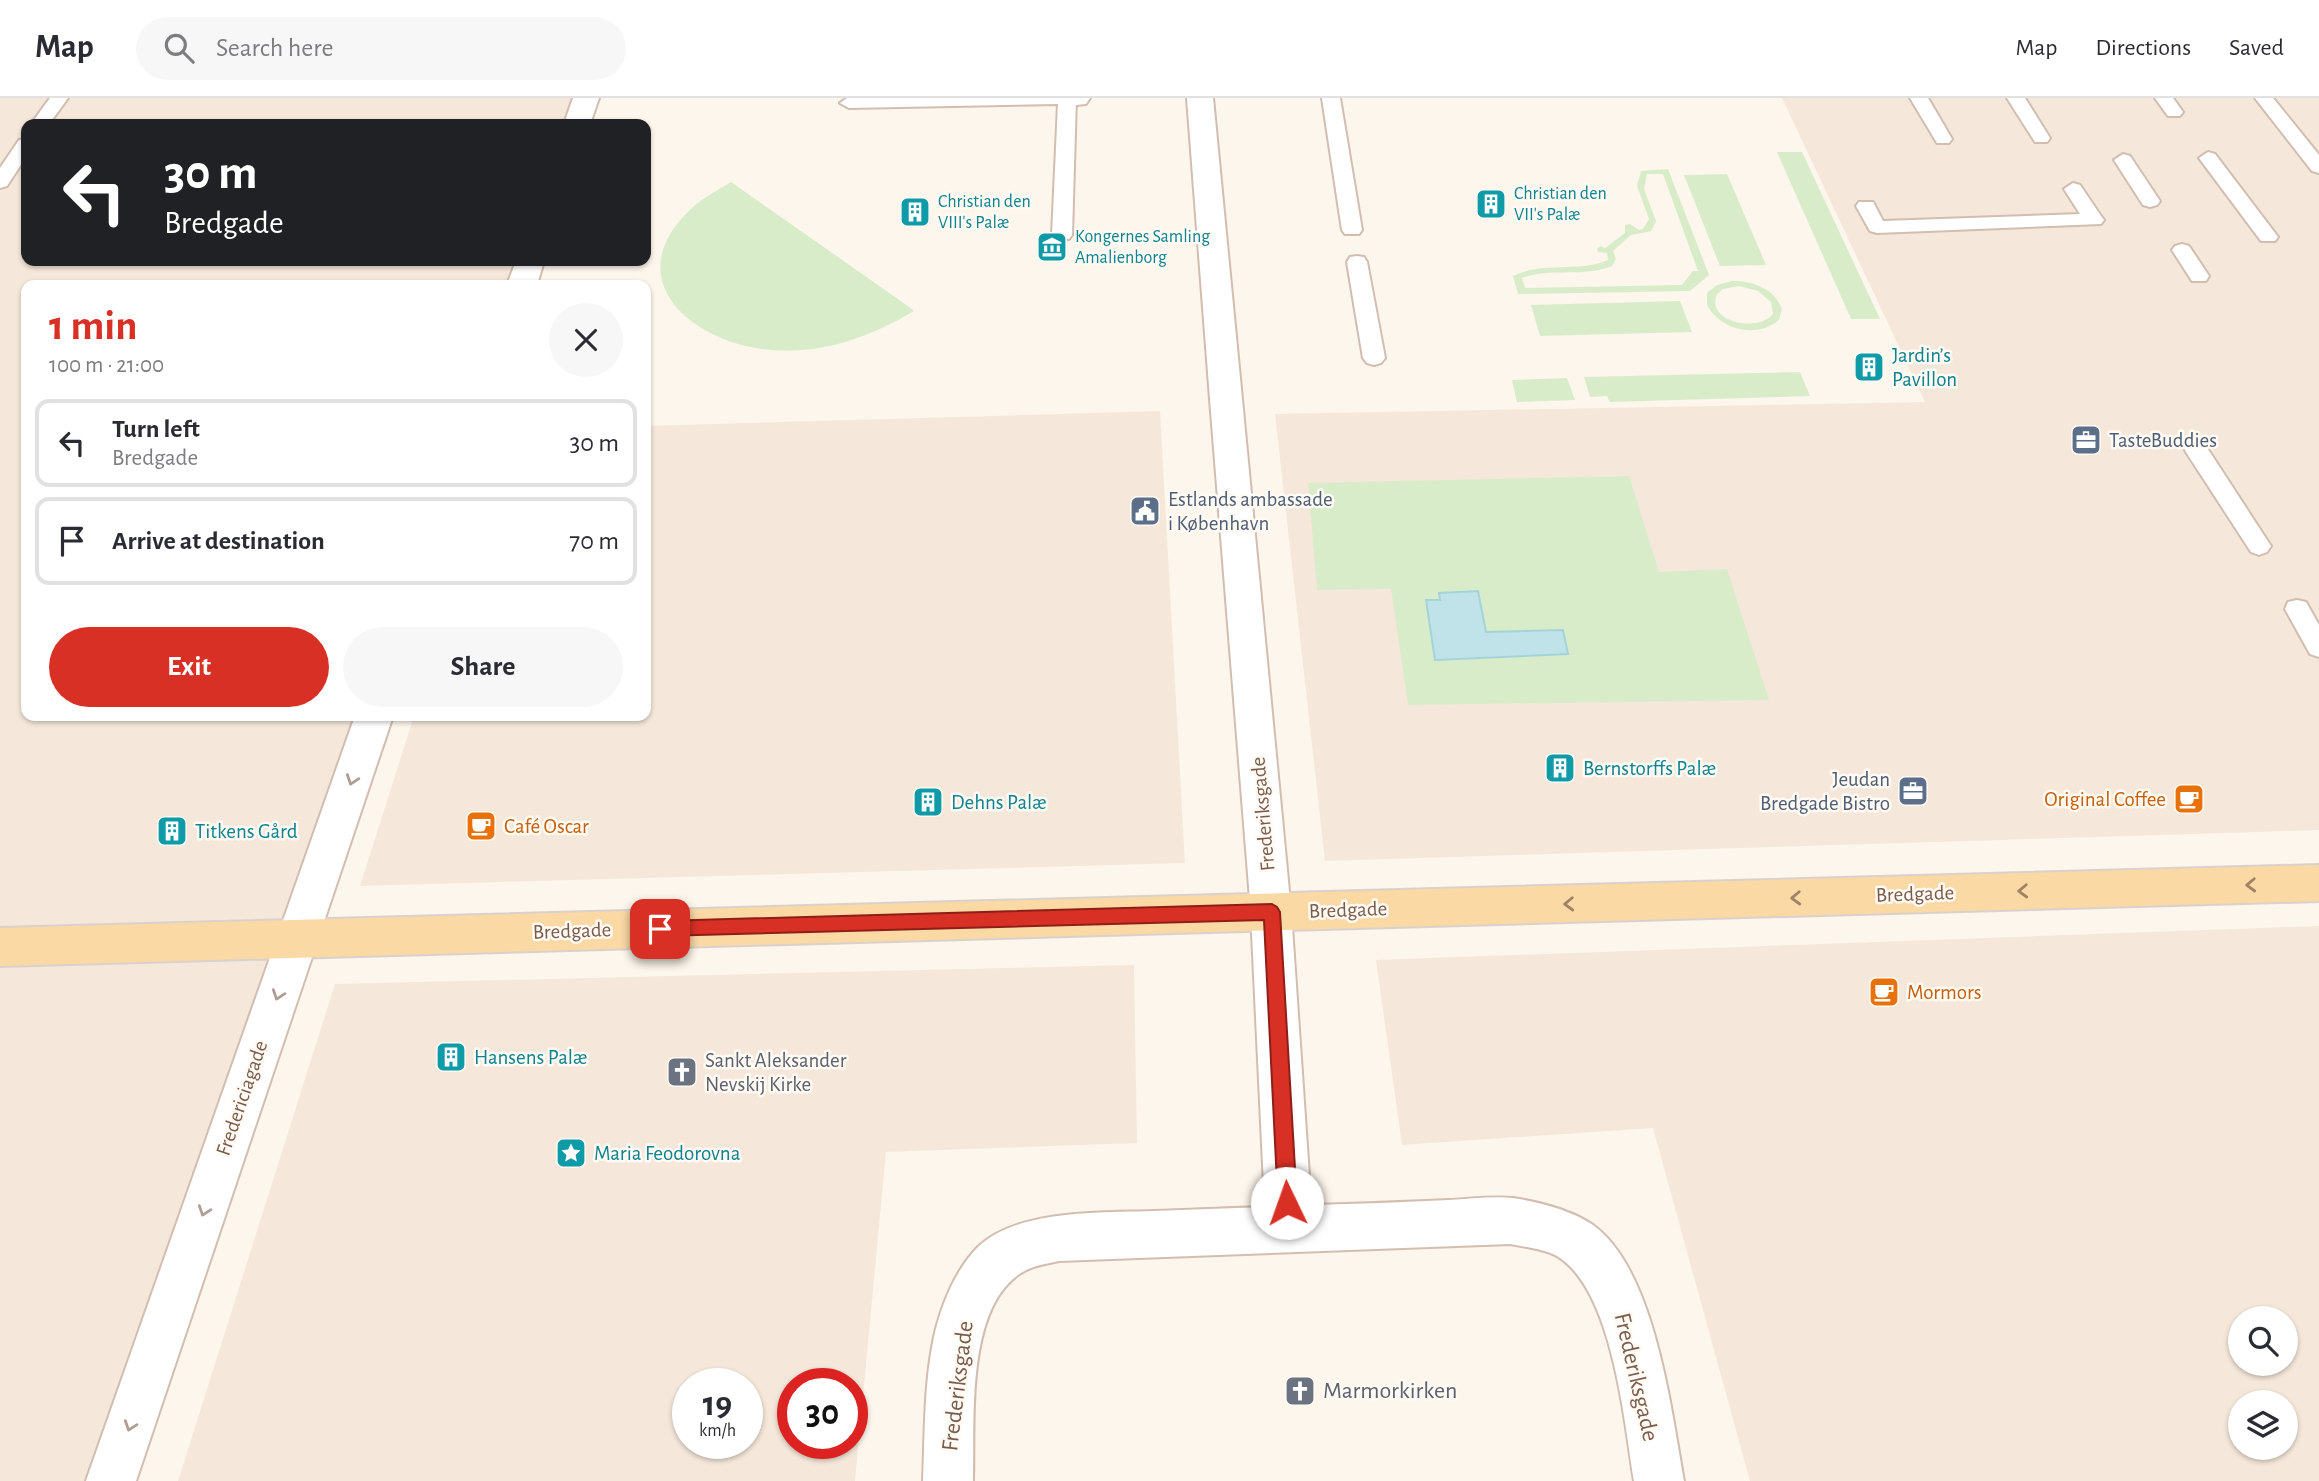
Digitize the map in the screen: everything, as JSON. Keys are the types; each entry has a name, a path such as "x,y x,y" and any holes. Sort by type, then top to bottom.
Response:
{"main road":[{"name":"Bredgade","path":"0,947 2319,883"}],"street":[{"path":"579,119 586,98"},
{"path":"1067,98 1077,98"},
{"name":"Frederiksgade","path":"1199,98 1272,912 1289,1230"},
{"name":"Fredericiagade","path":"111,1481 372,721"},
{"name":"Frederiksgade","path":"948,1481 958,1341 969,1300 980,1280 996,1262 1024,1245 1059,1238 1510,1221 1552,1230 1578,1242 1598,1262 1617,1297 1628,1326 1659,1481"}],"lane":[{"path":"44,119 59,98"},
{"path":"849,103 1067,98 1062,235"},
{"path":"1331,98 1352,230"},
{"path":"1919,98 1943,139"},
{"path":"2016,98 2042,138"},
{"path":"2264,98 2319,167"},
{"path":"0,182 21,151"},
{"path":"2208,158 2268,237"},
{"path":"2123,160 2150,201"},
{"path":"1866,206 1877,227 2094,220 2073,189"},
{"path":"2182,250 2199,276"},
{"path":"1357,262 1374,358"},
{"path":"2194,446 2259,546"},
{"path":"2297,609 2319,647"}],"shaded area":[{"path":"0,98 586,98 579,119 21,119 21,266 528,266 524,280 21,280 21,721 372,721 111,1481 0,1481"},
{"path":"1782,98 2319,98 2319,830 1325,861 1275,414 1925,402"},
{"path":"1160,411 1185,863 360,886 412,721 651,721 651,426"},
{"path":"2319,926 2319,1481 1750,1481 1653,1128 1402,1145 1376,960"},
{"path":"1134,965 1137,1143 886,1152 866,1368 777,1368 777,1459 857,1459 855,1481 178,1481 335,984"}],"green space":[{"path":"1777,152 1802,152 1880,319 1851,319"},
{"path":"1668,169 1709,275 1690,291 1518,294 1513,276 1537,269 1584,266 1608,260 1607,253 1598,252 1597,249 1601,246 1605,248 1625,233 1625,225 1643,229 1649,219 1637,186 1641,171","holes":["1647,174 1663,174 1698,271 1693,271 1682,285 1525,288 1522,278 1533,275 1601,270 1612,266 1616,259 1613,251 1631,235 1651,231 1656,221 1644,189"]},
{"path":"1727,174 1766,265 1720,266 1684,175"},
{"path":"731,182 914,311 881,329 846,342 791,351 743,345 716,336 692,322 674,304 663,283 661,260 670,235 691,209"},
{"path":"1740,281 1762,287 1774,296 1782,309 1779,320 1770,326 1750,330 1730,326 1721,321 1707,305 1707,293 1717,285","holes":["1739,286 1758,291 1771,302 1773,314 1766,320 1756,323 1735,322 1725,318 1715,304 1717,294 1723,289"]},
{"path":"1680,301 1692,332 1540,336 1531,305"},
{"path":"1800,372 1810,396 1610,402 1607,396 1590,397 1584,377"},
{"path":"1567,378 1575,400 1517,402 1512,380"},
{"path":"1629,476 1659,572 1727,569 1769,700 1408,705 1391,589 1317,590 1308,483"}],"water":[{"path":"1478,591 1486,632 1563,630 1568,654 1435,660 1426,600 1440,600 1439,593"}],"place":[{"name":"Christian den VII's Palæ","path":"1491,204"},
{"name":"Christian den VIII's Palæ","path":"915,212"},
{"name":"Kongernes Samling Amalienborg","path":"1052,247"},
{"name":"Jardin’s Pavillon","path":"1869,367"},
{"name":"TasteBuddies","path":"2086,440"},
{"name":"Estlands ambassade i København","path":"1145,511"},
{"name":"Bernstorffs Palæ","path":"1560,768"},
{"name":"Jeudan Bredgade Bistro","path":"1913,791"},
{"name":"Original Coffee","path":"2189,799"},
{"name":"Dehns Palæ","path":"928,802"},
{"name":"Café Oscar","path":"481,826"},
{"name":"Titkens Gård","path":"172,831"},
{"name":"Mormors","path":"1884,992"},
{"name":"Hansens Palæ","path":"451,1057"},
{"name":"Sankt Aleksander Nevskij Kirke","path":"682,1072"},
{"name":"Maria Feodorovna","path":"571,1153"},
{"name":"Marmorkirken","path":"1300,1391"}],"route":[{"path":"660,929 1272,912 1287,1203"}]}
